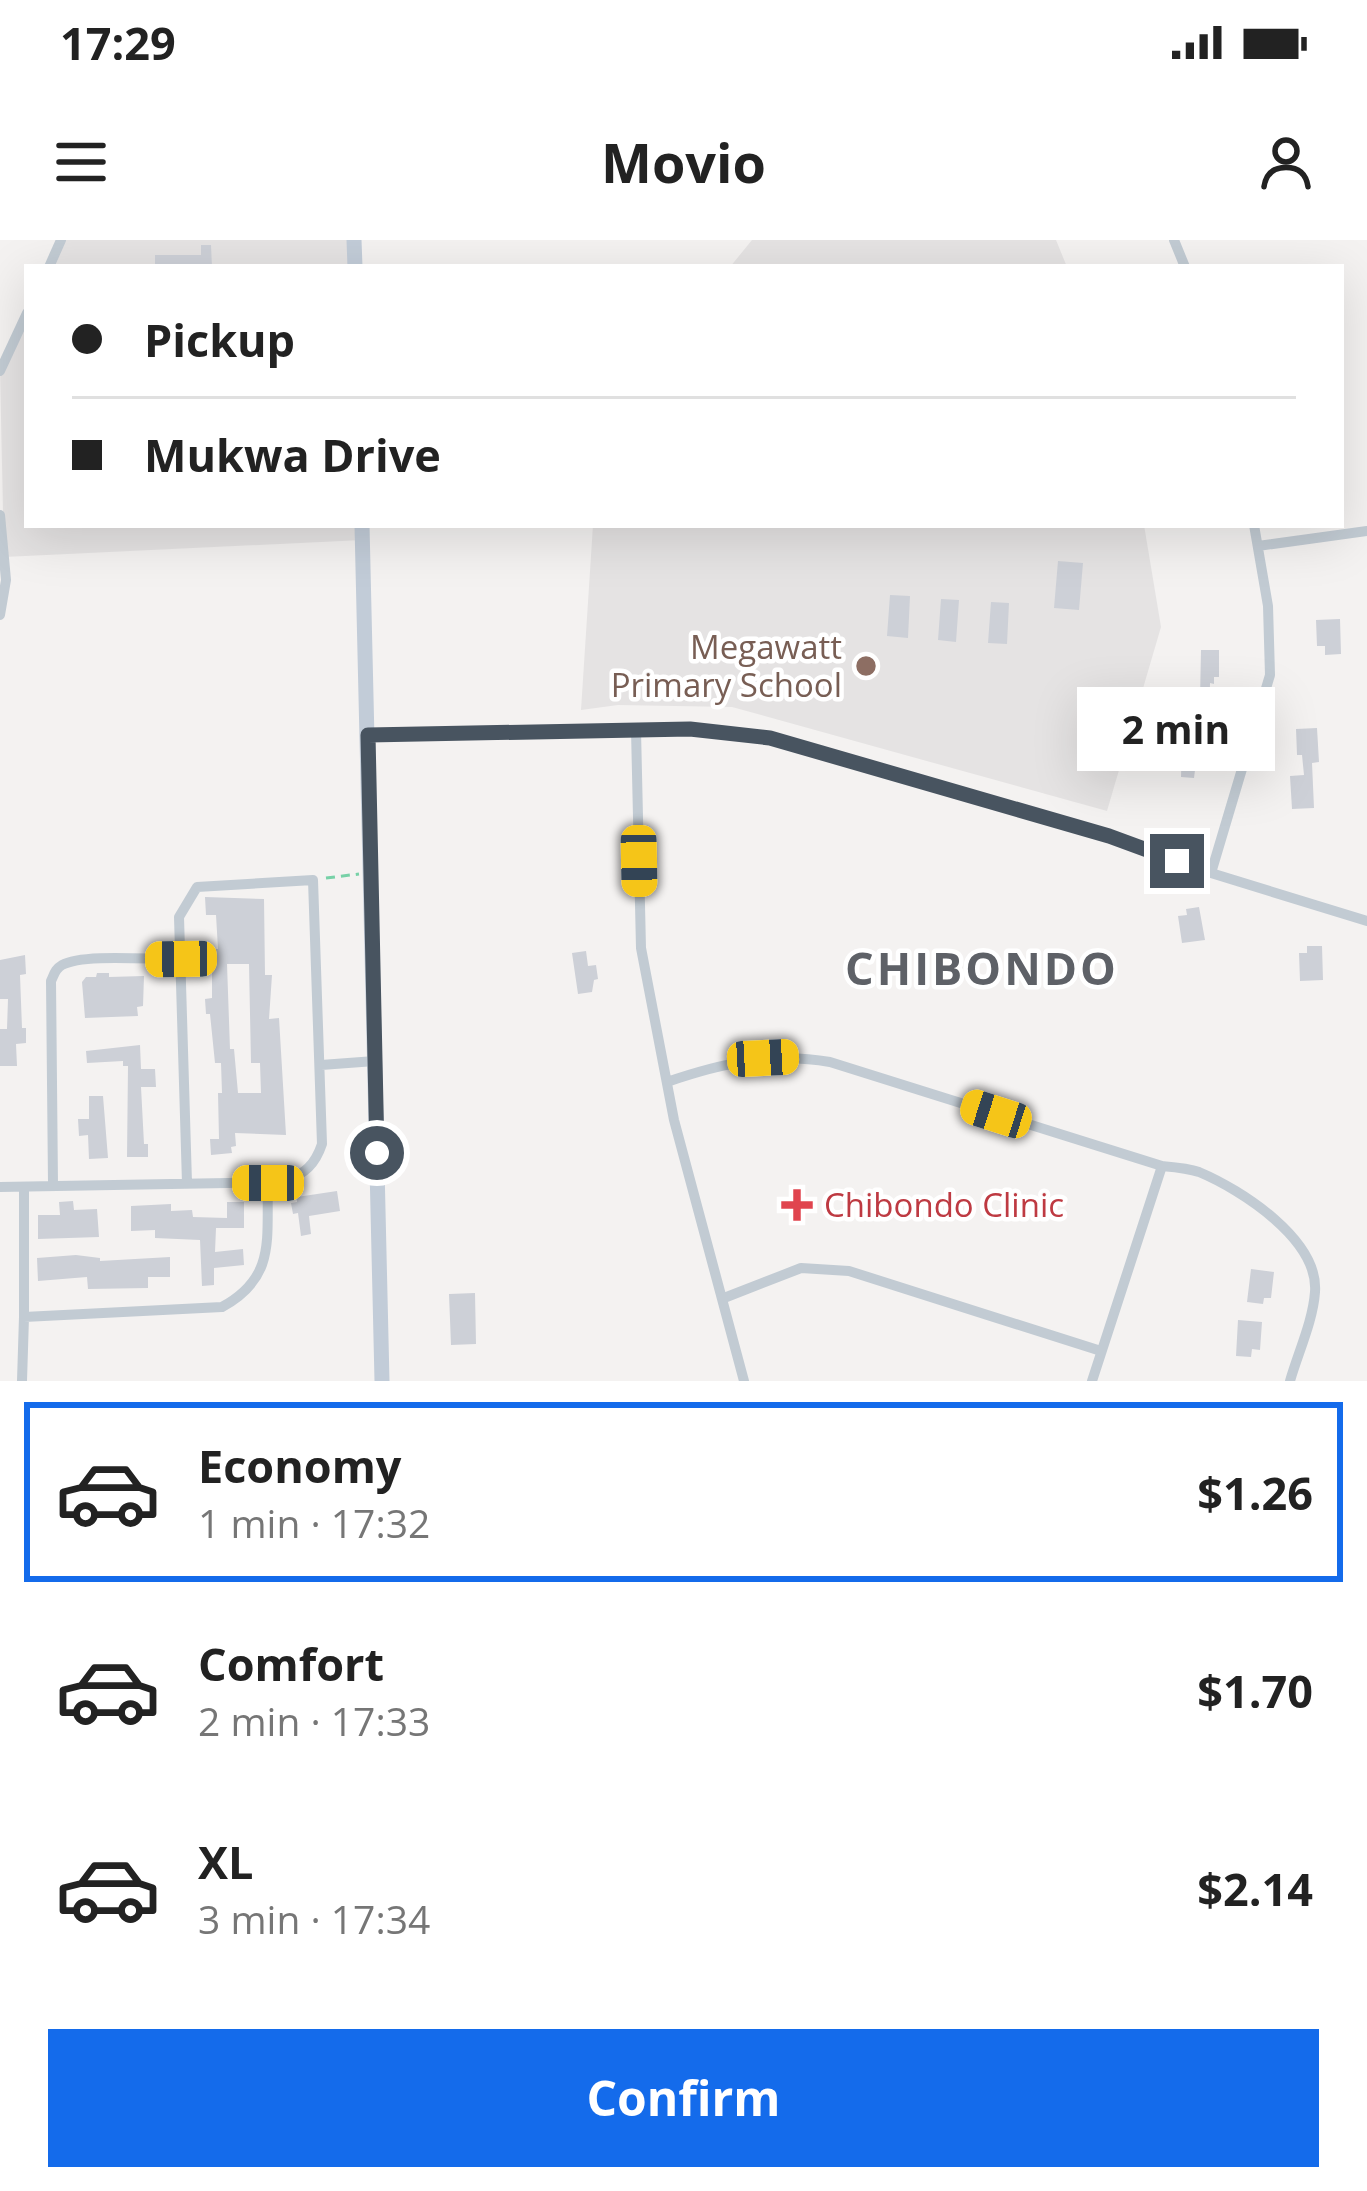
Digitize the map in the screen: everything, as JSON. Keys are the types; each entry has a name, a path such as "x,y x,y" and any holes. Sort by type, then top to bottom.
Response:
{"street":[{"path":"0,371 24,320"},
{"path":"0,515 6,580 0,615"},
{"path":"362,528 382,1381"},
{"path":"1211,873 1270,675 1268,605 1255,528"},
{"path":"1258,546 1367,531"},
{"path":"368,735 690,729 770,738 1109,836 1367,921"},
{"path":"635,730 641,948 674,1120 744,1381"},
{"path":"0,1187 268,1183 304,1173 322,1144 313,880 197,887 179,917 187,1183"},
{"path":"53,1184 51,981 55,972 73,962 181,959"},
{"path":"667,1082 718,1064 795,1056 830,1062 1162,1166 1197,1171 1251,1202 1300,1243 1313,1266 1315,1293 1290,1381"},
{"path":"321,1065 375,1061"},
{"path":"1092,1381 1162,1166"},
{"path":"25,1317 222,1307 245,1295 261,1275 268,1183"},
{"path":"22,1381 24,1187"},
{"path":"724,1298 801,1268 848,1271 1101,1351"}],"path":[{"path":"313,880 372,872"}],"shaded area":[{"path":"61,240 354,240 355,264 50,264"},
{"path":"752,240 1056,240 1066,264 732,264"},
{"path":"24,319 24,528 362,528 363,540 4,557 0,371"},
{"name":"Megawatt Primary School","path":"593,528 1144,528 1161,627 1107,811 732,707 618,705 581,710"}],"building":[{"path":"201,245 211,245 212,264 155,264 155,255 201,255"},
{"path":"1058,561 1083,563 1079,610 1054,608"},
{"path":"890,595 910,596 908,638 887,636"},
{"path":"941,599 959,600 956,642 938,640"},
{"path":"991,602 1009,603 1007,644 988,643"},
{"path":"1340,619 1341,654 1325,655 1325,646 1317,646 1316,620"},
{"path":"1201,650 1219,650 1219,677 1210,683 1209,727 1203,727 1201,735 1200,770 1195,770 1194,778 1181,777 1182,744 1189,744 1190,699 1200,699"},
{"path":"1317,728 1319,762 1312,763 1314,808 1292,809 1290,776 1304,775 1296,729"},
{"path":"205,897 264,899 265,975 272,975 269,1019 279,1018 286,1135 235,1133 232,1153 211,1155 210,1139 219,1139 218,1093 222,1093 221,1063 215,1063 210,1014 206,1014 205,999 212,998 212,964 202,964 202,949 218,949 216,915 206,915","holes":["227,964 249,964 251,1063 260,1063 261,1093 238,1093 234,1049 230,1049"]},
{"path":"1199,907 1205,940 1182,943 1178,916"},
{"path":"1307,946 1322,946 1323,980 1300,981 1299,953 1307,953"},
{"path":"586,951 588,966 596,965 598,979 592,992 578,994 572,953"},
{"path":"25,955 26,974 20,975 26,1043 16,1044 17,1066 0,1066 0,1029 7,1029 8,999 0,999 0,960"},
{"path":"97,973 144,976 138,1016 85,1018 82,982"},
{"path":"140,1045 141,1069 155,1069 156,1087 141,1087 148,1157 127,1157 128,1066 123,1061 87,1063 86,1051"},
{"path":"89,1096 103,1096 108,1158 89,1159 88,1135 79,1136 78,1119 89,1119"},
{"path":"337,1191 340,1211 309,1216 311,1234 301,1236 298,1213 293,1214 291,1203 297,1197"},
{"path":"73,1201 74,1210 97,1209 99,1237 38,1239 38,1215 60,1215 59,1202"},
{"path":"227,1202 244,1202 244,1228 216,1228 215,1252 243,1249 244,1265 214,1268 214,1285 202,1286 200,1240 155,1238 155,1230 131,1231 131,1206 171,1204 171,1211 192,1210 193,1217 227,1218"},
{"path":"76,1255 100,1261 170,1257 170,1277 148,1277 148,1288 88,1289 87,1277 38,1281 37,1258"},
{"path":"1251,1269 1274,1272 1271,1298 1264,1298 1263,1304 1247,1302"},
{"path":"475,1293 476,1344 451,1345 449,1294"},
{"path":"1238,1320 1262,1322 1260,1350 1252,1349 1251,1357 1236,1356"}],"place":[{"name":"Megawatt Primary School","path":"866,666"},
{"name":"Chibondo Clinic","path":"797,1205"}],"district":[{"name":"CHIBONDO","path":"982,969"}],"route":[{"path":"377,1153 368,735 690,729 770,738 1109,836 1177,861"}]}
